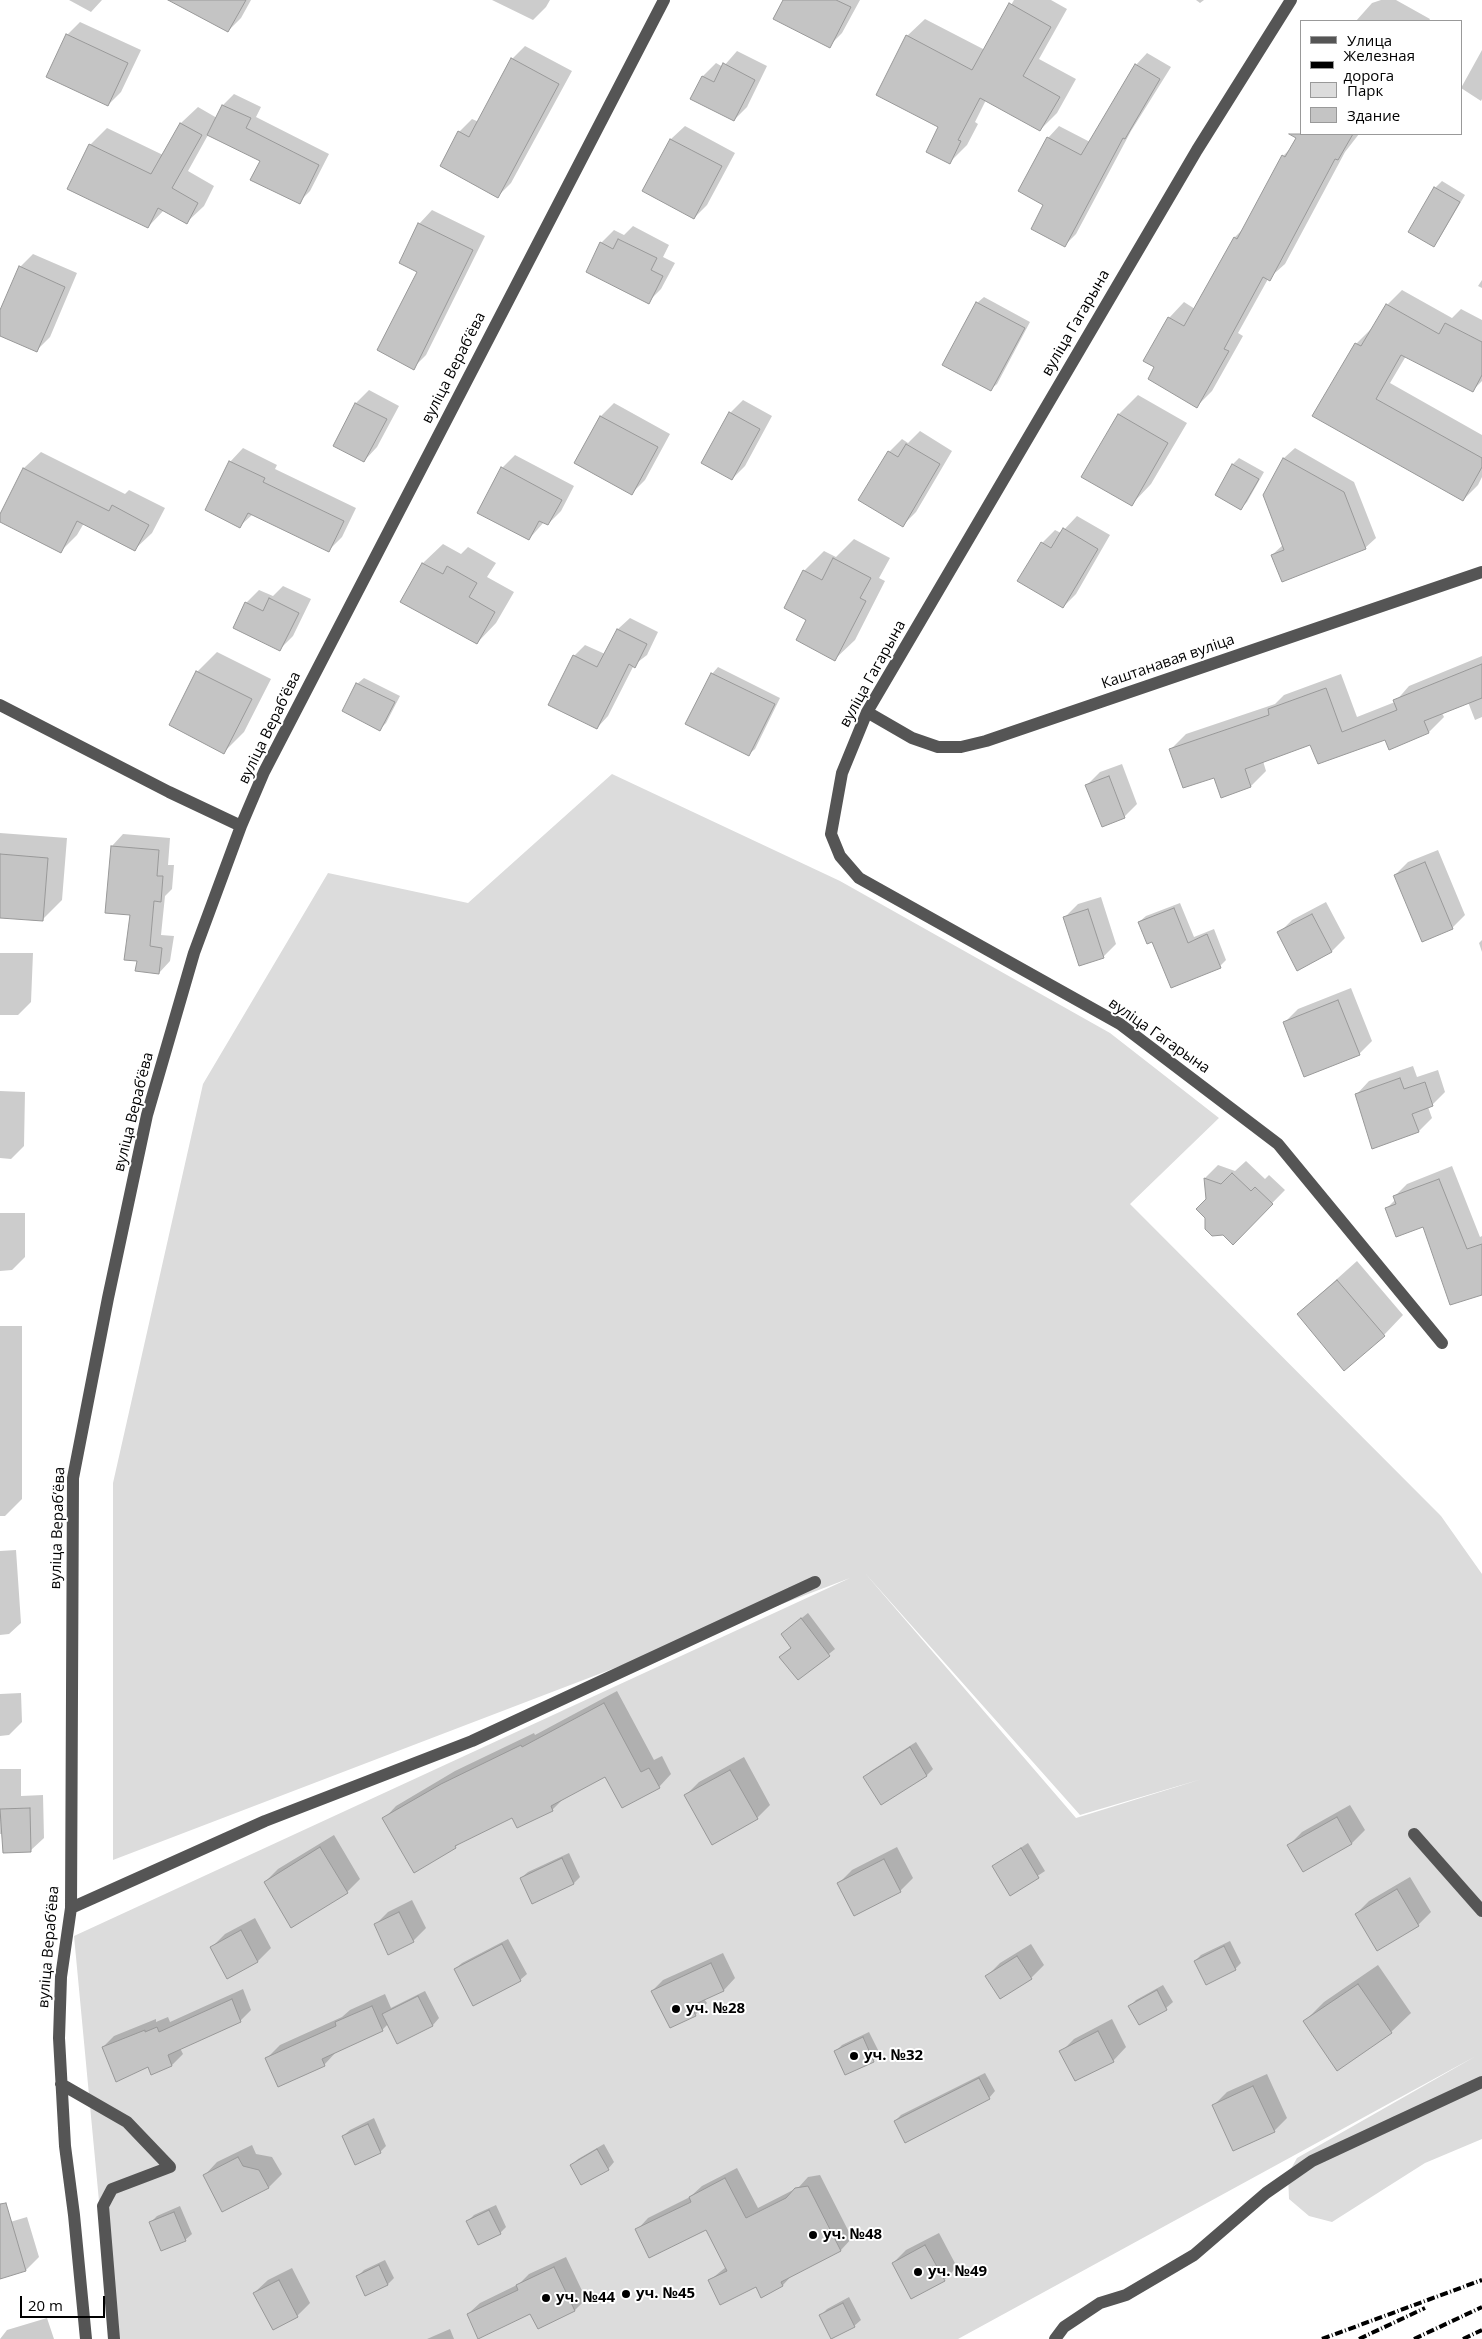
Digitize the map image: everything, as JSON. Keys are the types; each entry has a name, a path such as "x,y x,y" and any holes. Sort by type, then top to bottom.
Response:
{"street":[{"name":"вуліца Верабʼёва","path":"86,2339 65,2146 59,2038 61,1977 71,1908 73,1478 108,1298 147,1115 194,953 241,826 264,772 664,0"},
{"name":"вуліца Гагарына","path":"1291,0 1197,150 867,712 842,773 831,834 840,856 860,878 1120,1024 1278,1144 1442,1344"},
{"name":"Каштанавая вуліца","path":"867,712 912,738 938,747 961,747 995,738 1482,572"},
{"path":"0,705 169,792 241,826"},
{"path":"71,1908 92,1901 265,1821 472,1740 815,1582"},
{"path":"1414,1834 1482,1911"},
{"path":"1054,2339 1064,2327 1100,2303 1126,2295 1194,2255 1266,2193 1312,2161 1482,2082"},
{"path":"61,2084 127,2122 170,2166 112,2189 103,2206 114,2339"}],"green space":[{"path":"612,774 840,881 1110,1033 1219,1118 1130,1204 1441,1516 1482,1574 1482,2139 1425,2163 1332,2222 1309,2216 1289,2199 1288,2174 1297,2158 1476,2056 958,2339 112,2339 74,1936 850,1578 113,1860 113,1483 203,1084 328,873 468,903","holes":["864,1572 1080,1815 1202,1779 1076,1818"]}],"building":[{"path":"168,0 246,0 228,32"},
{"path":"783,0 836,0 851,7 830,48 773,19"},
{"path":"1009,3 1051,27 1023,76 1060,97 1040,131 980,98 958,140 961,141 950,164 926,152 938,127 876,95 906,35 972,70"},
{"path":"66,34 128,63 108,106 46,77"},
{"path":"511,58 559,84 498,198 440,166 458,131 469,137"},
{"path":"723,63 755,80 734,121 690,99 702,76 714,82"},
{"path":"1135,64 1160,79 1125,139 1123,138 1065,247 1031,229 1043,205 1018,191 1047,137 1081,155"},
{"path":"222,105 251,118 246,128 319,165 300,204 250,180 260,161 207,135"},
{"path":"180,123 202,135 172,188 198,203 187,224 158,208 148,228 67,189 89,144 151,174"},
{"path":"1289,134 1352,135 1338,160 1335,159 1270,281 1263,277 1224,349 1229,351 1197,408 1148,379 1154,367 1143,361 1168,317 1184,326 1234,237 1237,239 1282,155 1285,157 1296,138"},
{"path":"670,139 722,166 694,219 642,191"},
{"path":"1434,187 1460,202 1434,247 1408,232"},
{"path":"418,223 473,250 414,370 377,350 417,272 399,263"},
{"path":"618,239 657,258 651,270 663,276 649,304 586,272 600,242 613,249"},
{"path":"19,266 65,287 37,352 0,336 0,310"},
{"path":"976,302 1025,328 991,391 942,365"},
{"path":"1386,304 1439,334 1445,323 1482,342 1482,375 1473,392 1401,355 1376,399 1482,458 1482,467 1463,501 1312,416 1355,343 1361,346"},
{"path":"355,403 387,419 364,462 333,446"},
{"path":"729,412 760,429 732,480 701,463"},
{"path":"1118,414 1168,443 1132,506 1081,477"},
{"path":"600,416 658,447 632,495 574,463"},
{"path":"906,444 940,464 903,527 858,500 888,451 898,457"},
{"path":"1283,458 1344,492 1366,549 1282,582 1271,555 1284,550 1263,495"},
{"path":"229,461 265,478 263,482 344,521 329,552 248,513 240,528 205,510"},
{"path":"1232,464 1259,479 1241,510 1215,495"},
{"path":"501,467 562,500 548,525 539,521 529,540 477,513"},
{"path":"23,468 109,511 112,505 149,525 135,551 77,521 61,553 0,522 0,514"},
{"path":"1063,528 1098,549 1063,608 1017,581 1041,542 1051,548"},
{"path":"833,558 871,578 860,598 866,601 835,661 796,640 806,620 784,608 803,570 822,580"},
{"path":"422,563 443,574 447,566 477,583 469,597 495,612 477,644 400,602"},
{"path":"269,598 299,613 280,651 233,628 245,602 263,611"},
{"path":"617,629 647,644 635,668 629,664 597,729 548,705 573,655 597,667"},
{"path":"1482,664 1482,698 1424,721 1429,733 1389,750 1385,740 1318,764 1310,745 1245,769 1251,787 1221,798 1214,778 1183,788 1169,749 1269,715 1268,709 1326,688 1342,732 1397,710 1393,700"},
{"path":"196,671 252,699 224,754 169,725"},
{"path":"711,673 775,704 749,756 685,724"},
{"path":"356,683 395,702 380,731 342,711"},
{"path":"1109,776 1125,818 1102,827 1085,785"},
{"path":"111,846 159,850 157,876 163,876 161,902 154,901 150,946 162,948 159,974 135,971 137,961 124,960 130,915 105,913"},
{"path":"0,854 48,858 43,921 0,918"},
{"path":"1425,862 1453,929 1422,942 1394,875"},
{"path":"1174,908 1188,943 1207,934 1221,968 1171,988 1152,942 1147,944 1138,922"},
{"path":"1088,909 1104,958 1079,966 1063,917"},
{"path":"1312,914 1332,952 1297,971 1277,932"},
{"path":"1338,1000 1360,1055 1304,1077 1283,1022"},
{"path":"1400,1078 1404,1089 1425,1082 1433,1106 1412,1114 1419,1132 1372,1149 1355,1094"},
{"path":"1232,1173 1251,1191 1255,1187 1273,1204 1233,1245 1223,1235 1212,1236 1205,1229 1205,1218 1196,1209 1206,1199 1204,1178 1221,1184"},
{"path":"1439,1179 1467,1249 1482,1244 1482,1295 1450,1305 1423,1227 1396,1237 1385,1208 1396,1204 1393,1196"},
{"path":"1337,1280 1385,1336 1344,1371 1297,1314"},
{"path":"801,1618 830,1656 798,1680 779,1657 791,1648 781,1634"},
{"path":"604,1703 641,1772 649,1768 660,1788 622,1808 605,1777 551,1806 553,1811 517,1828 512,1818 455,1846 456,1848 414,1873 382,1818 441,1784 521,1745 522,1747"},
{"path":"910,1747 927,1776 881,1805 863,1777"},
{"path":"730,1770 758,1819 712,1845 684,1795"},
{"path":"30,1808 31,1852 3,1853 0,1809"},
{"path":"1337,1817 1352,1844 1303,1872 1287,1845"},
{"path":"320,1847 348,1893 291,1928 264,1882"},
{"path":"1021,1848 1039,1878 1010,1896 992,1866"},
{"path":"562,1858 574,1884 532,1904 520,1878"},
{"path":"884,1859 901,1892 854,1916 837,1883"},
{"path":"1397,1889 1419,1926 1377,1951 1355,1914"},
{"path":"399,1912 414,1942 388,1955 374,1924"},
{"path":"241,1930 258,1962 227,1979 210,1947"},
{"path":"502,1944 521,1981 473,2006 454,1969"},
{"path":"1224,1946 1236,1970 1206,1985 1194,1961"},
{"path":"1017,1956 1032,1979 1000,1999 985,1976"},
{"path":"711,1963 724,1991 691,2006 696,2016 670,2028 651,1991"},
{"path":"1358,1984 1392,2033 1337,2071 1303,2021"},
{"path":"1157,1990 1167,2010 1139,2025 1128,2006"},
{"path":"418,1996 433,2026 397,2044 382,2014"},
{"path":"232,1999 241,2022 168,2055 172,2066 151,2075 148,2067 116,2082 102,2047 145,2030 145,2032 157,2027 159,2032"},
{"path":"372,2006 383,2031 322,2059 325,2066 278,2087 265,2058 336,2026 335,2022"},
{"path":"1098,2031 1114,2062 1075,2081 1059,2051"},
{"name":"уч. №32","path":"863,2037 874,2062 845,2075 834,2051"},
{"path":"979,2078 990,2099 905,2143 894,2121"},
{"path":"1253,2086 1275,2132 1233,2151 1212,2105"},
{"path":"368,2124 381,2153 355,2165 342,2136"},
{"path":"597,2149 609,2170 581,2185 570,2165"},
{"path":"238,2157 243,2166 259,2170 269,2188 222,2212 203,2175"},
{"path":"725,2178 746,2218 786,2198 795,2188 808,2186 841,2251 781,2282 783,2286 761,2298 756,2287 720,2305 708,2280 727,2271 706,2230 649,2258 635,2229 691,2202 689,2197"},
{"path":"6,2203 26,2271 0,2279 0,2204"},
{"path":"489,2210 501,2234 478,2245 466,2221"},
{"path":"174,2212 186,2241 161,2251 149,2222"},
{"name":"уч. №49","path":"925,2245 945,2281 911,2299 892,2263"},
{"path":"379,2265 388,2285 365,2296 356,2276"},
{"path":"554,2267 575,2311 538,2329 530,2314 478,2339 467,2314 518,2290 516,2285"},
{"path":"279,2280 298,2317 273,2330 253,2293"},
{"path":"843,2303 855,2327 831,2339 819,2315"}],"railway":[{"path":"1322,2339 1482,2280"},
{"path":"1414,2339 1482,2307"},
{"path":"1359,2339 1425,2308"},
{"path":"1463,2339 1482,2330"}],"place":[{"name":"уч. №28","path":"676,2009"},
{"name":"уч. №32","path":"854,2056"},
{"name":"уч. №48","path":"813,2235"},
{"name":"уч. №49","path":"918,2272"},
{"name":"уч. №45","path":"626,2294"},
{"name":"уч. №44","path":"546,2298"}]}
